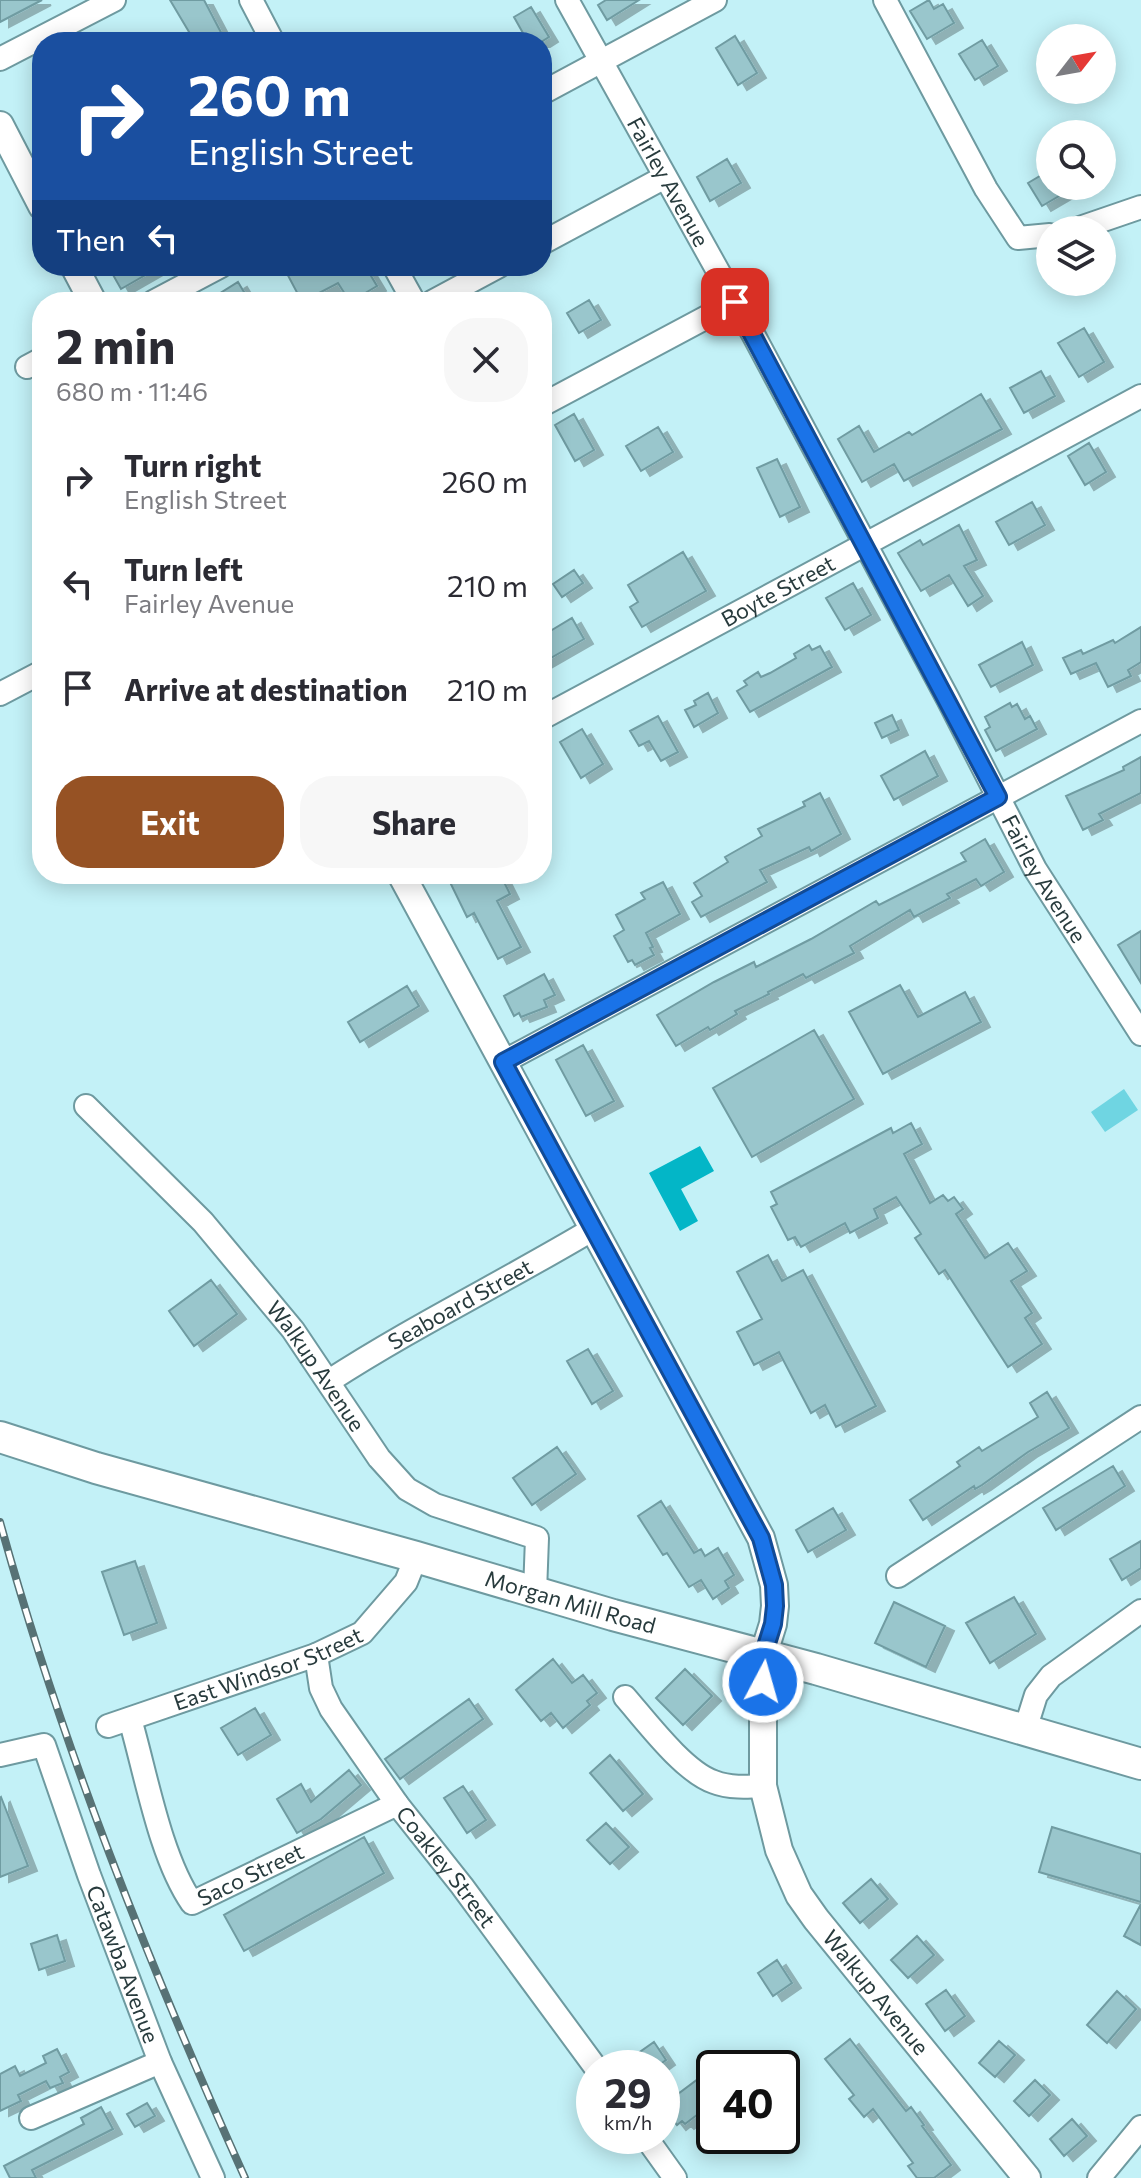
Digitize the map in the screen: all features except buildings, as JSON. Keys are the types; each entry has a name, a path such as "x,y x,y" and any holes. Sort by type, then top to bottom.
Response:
{"main road":[{"name":"Morgan Mill Road","path":"0,1437 96,1468 1141,1764"}],"street":[{"path":"52,32 114,0"},
{"path":"251,0 268,32"},
{"name":"Fairley Avenue","path":"567,0 735,302 1035,869 1141,1034"},
{"path":"552,88 715,0"},
{"path":"885,0 986,189 1018,238 1036,236"},
{"path":"0,59 32,42"},
{"path":"0,125 32,187"},
{"path":"552,238 665,177"},
{"path":"1115,216 1141,207"},
{"path":"172,292 202,276"},
{"path":"451,292 480,276"},
{"path":"552,400 735,302"},
{"name":"Boyte Street","path":"552,713 1141,396"},
{"path":"0,694 32,677"},
{"path":"503,1062 1141,721"},
{"name":"Walkup Avenue","path":"406,884 761,1538 774,1585 775,1606 763,1656 763,1786 779,1850 799,1895 1027,2178"},
{"name":"Walkup Avenue","path":"86,1106 203,1222 293,1330 379,1458 407,1489 435,1505 537,1538 535,1592"},
{"name":"Seaboard Street","path":"329,1381 370,1354 533,1266 593,1229"},
{"path":"898,1576 1141,1417"},
{"name":"East Windsor Street","path":"119,1723 316,1655 362,1633 406,1582 416,1557"},
{"path":"1025,1730 1036,1695 1051,1676 1141,1611"},
{"name":"Coakley Street","path":"316,1655 321,1688 331,1709 397,1804 462,1886 583,2050"},
{"path":"625,1697 691,1769 713,1782 740,1787 763,1786"},
{"name":"Saco Street","path":"119,1723 178,1883 192,1903 397,1804"},
{"name":"Catawba Avenue","path":"0,1755 44,1745 89,1875 160,2062 213,2178"},
{"path":"31,2118 160,2062"},
{"path":"1099,2178 1141,2127"},
{"path":"658,2154 675,2178"}],"shaded area":[{"path":"1124,1089 1138,1110 1105,1132 1091,1112"},
{"path":"700,1146 714,1171 681,1189 698,1221 680,1231 649,1173"}],"railway":[{"path":"0,1522 24,1606 79,1772 175,2017 245,2178"}],"route":[{"path":"735,302 998,797 503,1062 761,1538 774,1585 775,1606 763,1656 763,1682"}]}
